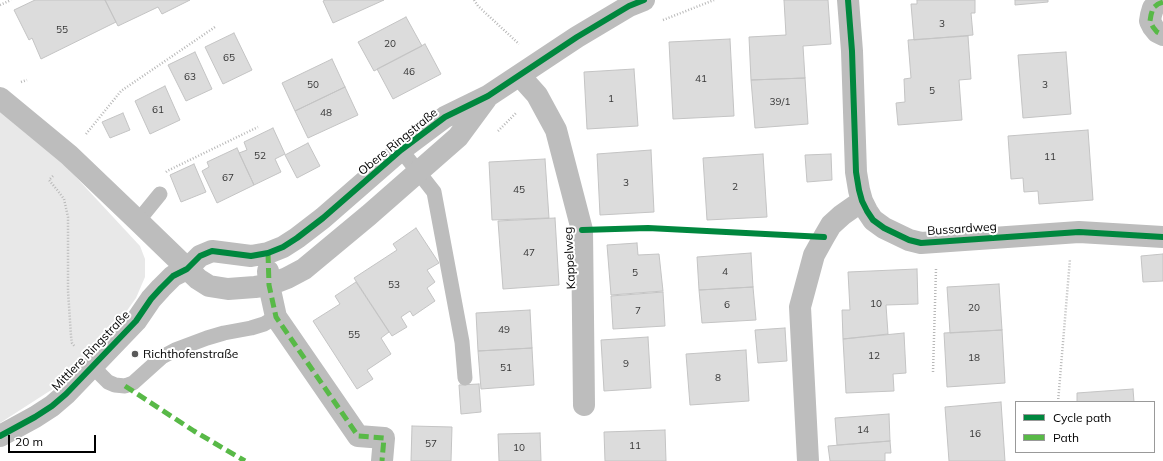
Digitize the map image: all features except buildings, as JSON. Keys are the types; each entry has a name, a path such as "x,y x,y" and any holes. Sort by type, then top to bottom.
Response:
{"street":[{"name":"Obere Ringstraße","path":"488,96 458,137 304,269 269,285 255,288 228,289 209,286 198,280 187,269 200,256 212,251 251,256 268,253 283,247 310,229 401,150 445,117 488,96 629,6 644,0"},
{"name":"Bussardweg","path":"848,0 852,51 856,172 862,201 873,220 884,228 909,240 921,243 1072,233 1163,237"},
{"path":"1163,2 1158,4 1150,15 1150,21 1153,28 1163,35"},
{"name":"Kappelweg","path":"528,70 537,95 556,130 582,230 584,405"},
{"path":"0,98 69,155 187,269"},
{"path":"808,461 800,307 814,255 831,225 862,201"},
{"path":"268,253 269,285 276,317 358,436 384,438 382,461"},
{"name":"Mittlere Ringstraße","path":"0,436 35,417 52,406 66,394 136,320 161,288 173,276 187,269"}],"lane":[{"path":"401,150 434,192 462,342 465,378"},
{"path":"138,221 160,194"},
{"path":"93,366 108,382 115,385 125,386 133,383 162,357 175,350 206,338 264,324 276,317"}],"path":[{"path":"0,5 11,0"},
{"path":"474,0 478,6 516,40 528,70"},
{"path":"659,22 714,0"},
{"path":"93,366 72,343 68,292 68,217 64,199 49,180 121,91 215,27"},
{"path":"494,134 537,95"},
{"path":"160,194 167,171 258,127"},
{"path":"1058,401 1072,233"},
{"path":"933,372 937,242"}],"shaded area":[{"path":"0,111 61,161 140,246 145,259 145,277 136,298 111,333 78,370 59,385 0,423"}],"marked path":[{"path":"1163,2 1153,8 1150,21 1157,32 1163,35"},
{"path":"268,253 269,285 276,317 358,436 384,438 382,461"},
{"path":"125,386 194,431 245,461"}],"cycle path":[{"path":"0,436 35,417 52,406 66,394 136,321 151,299 161,288 173,276 187,269 200,256 212,251 251,256 268,253 283,247 323,218 401,150 445,117 488,96 577,37 629,6 644,0"},
{"path":"848,0 852,51 856,172 862,201 873,220 884,228 909,240 921,243 1079,232 1163,237"},
{"path":"582,230 648,228 824,237"}],"place":[{"name":"Richthofenstraße","path":"135,354"}]}
